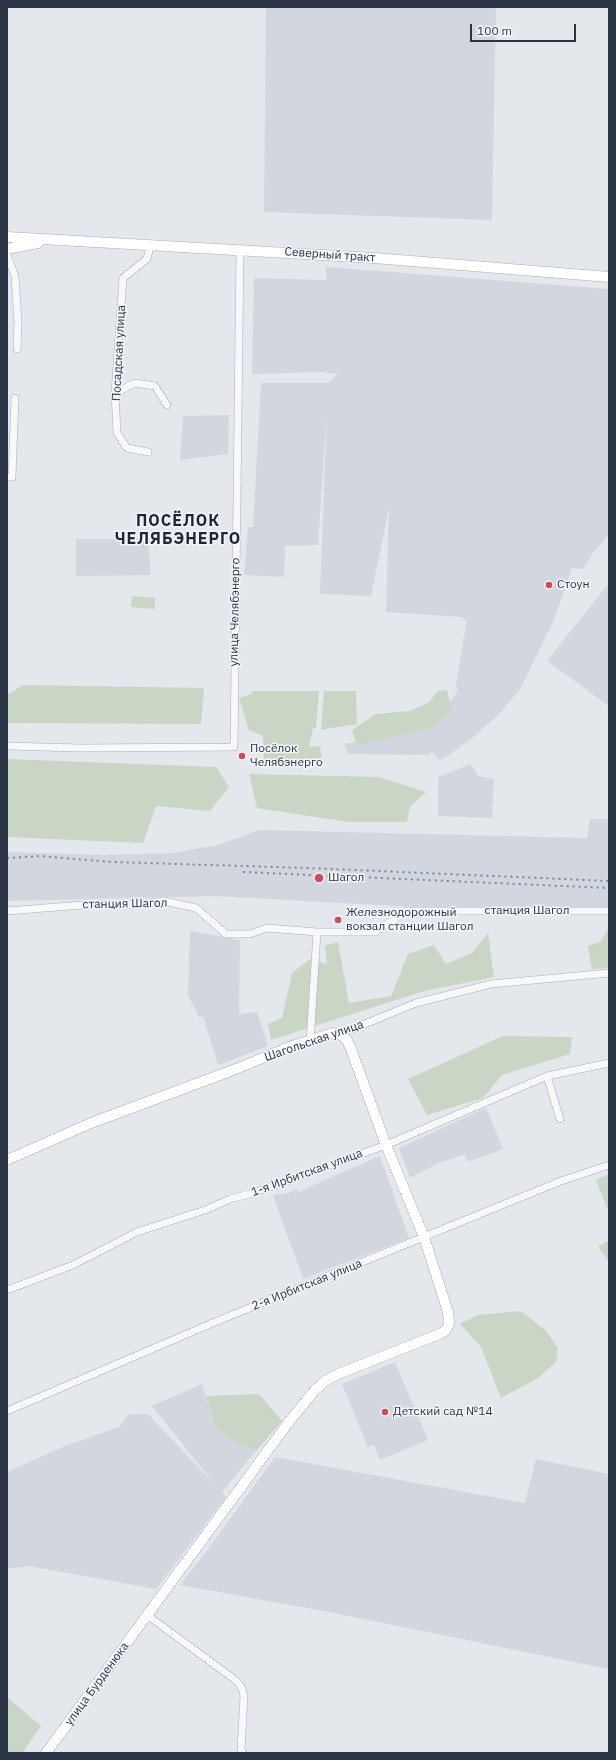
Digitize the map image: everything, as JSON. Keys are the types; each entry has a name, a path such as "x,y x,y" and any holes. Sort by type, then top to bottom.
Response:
{"street":[{"name":"Северный тракт","path":"7,237 150,246 240,249 609,277"},
{"name":"Северный тракт","path":"7,249 50,240"},
{"name":"Посадская улица","path":"148,452 127,448 117,433 115,393 123,278 147,260 150,246"},
{"name":"улица Челябэнерго","path":"7,746 80,748 234,747 240,249"},
{"path":"7,255 15,276 18,322 17,349"},
{"path":"115,393 136,384 155,386 167,404"},
{"path":"7,477 12,477 15,398"},
{"name":"станция Шагол","path":"7,911 95,904 133,905 164,901 196,908 226,934 250,934 267,928 317,932 375,932 407,911 609,911"},
{"path":"310,1041 317,932"},
{"name":"Шагольская улица","path":"7,1160 91,1123 236,1069 289,1047 333,1033 340,1034 416,1004 491,984 609,973"},
{"path":"243,1753 241,1750 244,1696 241,1686 234,1679 147,1615 288,1423 325,1381 338,1374 446,1330 448,1324 448,1312 424,1237 386,1145 351,1049 347,1040 340,1034"},
{"name":"1-я Ирбитская улица","path":"7,1290 73,1266 137,1232 205,1210 230,1199 256,1192 386,1145 547,1076 609,1063"},
{"path":"547,1076 560,1119"},
{"name":"2-я Ирбитская улица","path":"7,1411 216,1322 561,1181 609,1165"},
{"name":"улица Бурденюка","path":"46,1753 147,1615"}],"shaded area":[{"path":"266,7 496,7 492,220 264,212"},
{"path":"326,267 609,289 609,534 593,553 583,569 572,568 553,622 520,689 499,714 471,739 446,757 439,760 432,752 428,755 347,754 344,744 407,732 446,706 458,691 456,685 467,620 461,617 386,612 389,508 371,596 320,594 327,409 318,545 285,546 284,577 244,575 248,527 253,527 261,383 328,383 338,374 324,372 252,374 254,278 326,280"},
{"path":"229,415 228,454 180,460 183,416"},
{"path":"76,539 148,539 151,575 76,576"},
{"path":"609,583 609,706 547,661"},
{"path":"471,764 478,776 494,779 492,818 438,816 438,777"},
{"path":"590,819 609,819 609,909 429,908 216,896 7,901 7,852 104,855 172,853 218,845 259,830 587,838"},
{"path":"190,931 240,940 239,1014 257,1012 268,1046 218,1065 203,1017 199,1017 188,995"},
{"path":"486,1108 503,1149 468,1162 465,1154 439,1163 410,1178 399,1148"},
{"path":"380,1156 409,1238 303,1279 273,1195 285,1194 297,1189 298,1192"},
{"name":"Детский сад №14","path":"395,1362 428,1440 380,1460 374,1445 368,1447 342,1384"},
{"path":"202,1384 215,1427 237,1444 257,1450 222,1492 226,1497 156,1589 29,1566 7,1569 7,1472 65,1446 119,1427 129,1414 148,1414 217,1487 152,1406"},
{"path":"275,1457 525,1503 536,1459 609,1474 609,1669 329,1612 180,1585 206,1552"}],"green space":[{"path":"132,596 155,598 155,609 131,607"},
{"path":"23,685 204,688 201,724 7,723 7,695"},
{"path":"447,690 452,711 429,729 357,745 352,730 376,714 410,711 429,702 438,691"},
{"path":"252,691 319,691 316,728 313,728 309,747 320,746 322,758 264,765 263,736 249,730 239,698 252,694"},
{"path":"324,691 356,691 357,724 321,730"},
{"path":"7,759 216,767 229,787 210,811 156,806 143,843 7,837"},
{"path":"249,774 379,777 426,792 410,807 407,822 348,822 257,808"},
{"path":"609,928 609,968 592,969 588,946 600,942"},
{"path":"488,933 494,977 424,991 271,1040 268,1024 282,1018 292,973 310,959 327,964 325,946 338,942 349,1003 391,996 408,954 434,945 446,964 472,953"},
{"path":"503,1036 572,1037 570,1054 502,1075 483,1098 427,1115 408,1079"},
{"path":"609,1174 609,1213 596,1180"},
{"path":"609,1240 609,1262 598,1247"},
{"path":"521,1311 546,1331 558,1348 556,1362 538,1378 501,1398 481,1347 460,1324 477,1315"},
{"path":"259,1394 282,1421 257,1450 237,1444 215,1427 206,1396"},
{"path":"7,1697 41,1726 22,1753 11,1753 7,1750"}],"railway":[{"path":"7,858 40,856 112,862 309,868 609,881"},
{"path":"243,872 609,888"}],"place":[{"name":"Стоун","path":"549,585"},
{"name":"Посёлок Челябэнерго","path":"242,756"},
{"name":"Шагол","path":"319,878"},
{"name":"Железнодорожный вокзал станции Шагол","path":"338,920"},
{"name":"Детский сад №14","path":"385,1412"}],"district":[{"name":"ПОСЁЛОК ЧЕЛЯБЭНЕРГО","path":"178,530"}]}
